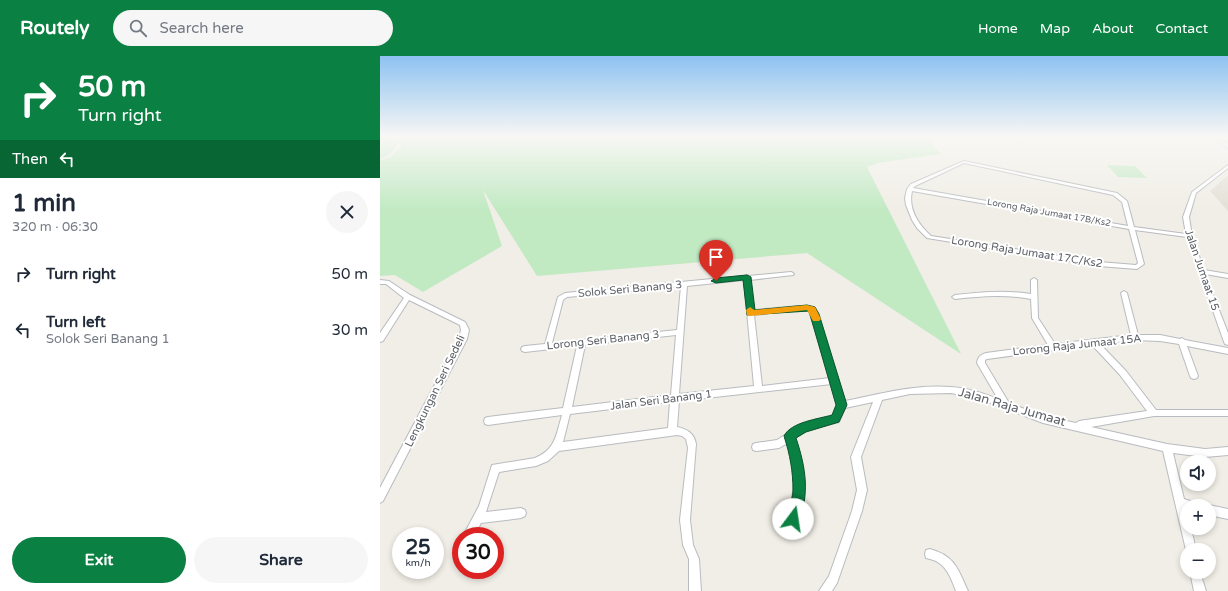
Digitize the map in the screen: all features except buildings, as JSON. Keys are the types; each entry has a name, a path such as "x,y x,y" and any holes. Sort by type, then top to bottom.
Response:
{"street":[{"path":"909,189 913,185 959,163 968,162 1116,194 1124,201 1130,228"},
{"name":"Jalan Jumaat 15","path":"1228,166 1194,192 1186,217 1189,236 1200,271 1228,342"},
{"name":"Lorong Raja Jumaat 17B/Ks2","path":"909,189 1130,228 1189,236"},
{"name":"Lorong Raja Jumaat 17C/Ks2","path":"909,189 908,201 910,210 922,230 929,237 1099,264 1137,267 1141,264 1130,228"},
{"path":"1200,271 1228,276"},
{"name":"Solok Seri Banang 3","path":"548,346 560,299 565,295 791,274"},
{"path":"747,277 758,389"},
{"path":"1034,280 1035,318 1054,347"},
{"name":"Lengkungan Seri Sedeli","path":"380,282 387,282 408,297 463,324 465,330 463,339 420,425 380,498"},
{"path":"672,432 684,284"},
{"path":"955,297 996,292 1010,292 1034,297"},
{"path":"1124,293 1135,337"},
{"path":"380,339 408,297"},
{"path":"750,313 799,308 812,309 842,405 836,419 802,428 778,444 756,447"},
{"name":"Lorong Seri Banang 3","path":"525,349 680,332"},
{"name":"Lorong Raja Jumaat 15A","path":"1007,407 984,369 982,358 990,355 1135,337 1182,341 1228,351"},
{"path":"1182,341 1194,376"},
{"path":"473,527 478,518 495,468 536,462 545,458 557,447 567,411 582,342"},
{"path":"1093,342 1123,373 1154,412"},
{"name":"Jalan Seri Banang 1","path":"488,421 675,398 834,382"},
{"name":"Jalan Raja Jumaat","path":"842,405 910,391 951,390 981,396 1007,407 1043,419 1166,448 1205,453 1228,451"},
{"path":"825,591 833,579 857,511 862,490 856,457 879,398"},
{"name":"Jalan Raja Jumaat","path":"1076,426 1154,412 1228,413"},
{"path":"557,447 672,432 687,432 691,437 692,448 685,520 688,545 694,559 695,591"},
{"path":"790,436 798,465 800,493 793,519"},
{"path":"1166,448 1176,486 1183,499"},
{"path":"1216,511 1228,514"},
{"path":"478,518 521,513"},
{"path":"930,554 939,556 951,567 962,591"},
{"path":"1197,579 1200,591"}],"shaded area":[{"path":"1228,175 1228,211 1210,191"}],"green space":[{"path":"380,161 891,161 877,163 867,167 961,354 807,253 537,276 483,190 502,246 423,292 395,275 380,276"},
{"path":"1107,165 1135,166 1147,178 1118,177"}],"slow traffic":[{"path":"750,310 750,313 807,308 812,309 816,319"}],"route":[{"path":"716,281 747,277 750,313 807,308 812,309 815,314 842,405 836,419 819,422 802,428 790,436 798,465 800,493 793,519"}]}
